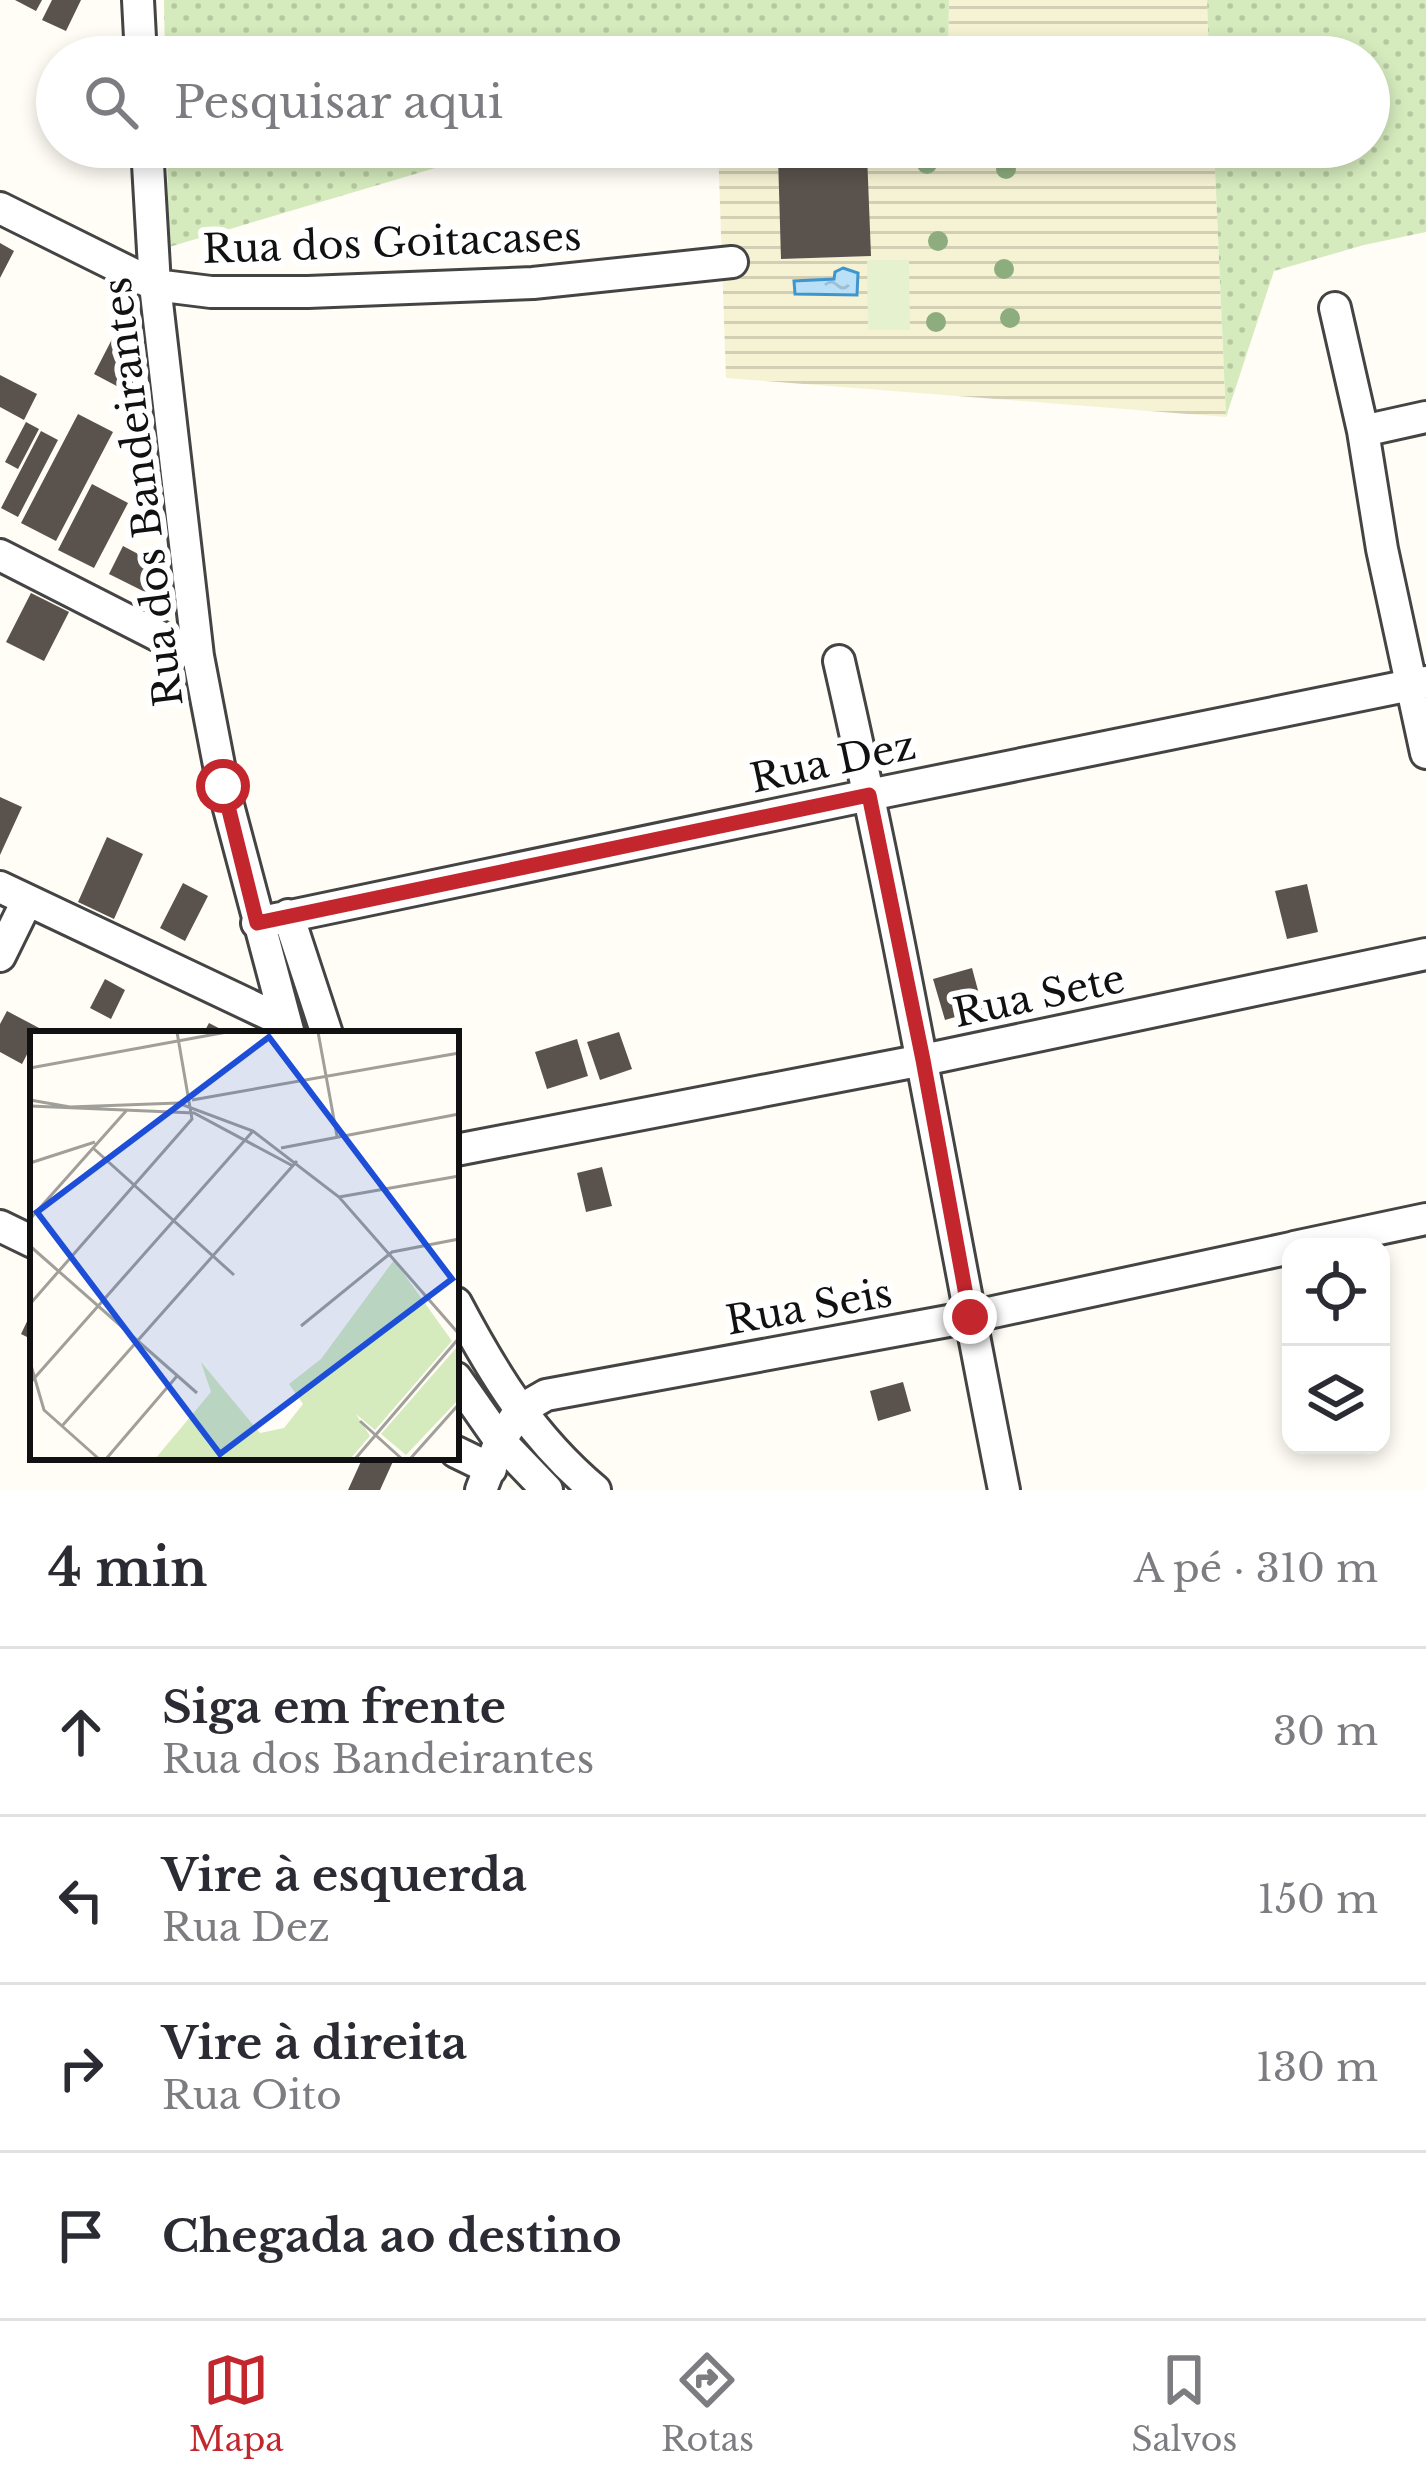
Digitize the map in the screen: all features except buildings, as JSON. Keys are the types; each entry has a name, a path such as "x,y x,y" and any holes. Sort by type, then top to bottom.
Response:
{"street":[{"path":"138,0 141,36"},
{"name":"Rua dos Bandeirantes","path":"148,168 155,285 198,656 223,786 286,1028"},
{"name":"Rua dos Goitacases","path":"0,208 155,285 211,292 533,283 732,262"},
{"path":"1335,308 1363,431 1382,549 1419,683 1426,753"},
{"path":"1363,431 1426,417"},
{"path":"0,555 198,656"},
{"path":"839,661 923,1060 1004,1490"},
{"name":"Rua Dez","path":"257,923 1419,683"},
{"path":"0,956 14,894 286,1028"},
{"path":"288,915 326,1031"},
{"name":"Rua Sete","path":"459,1149 923,1060 1426,953"},
{"name":"Rua Seis","path":"1336,1238 1426,1219"},
{"path":"0,1226 30,1241"},
{"name":"Rua Seis","path":"520,1410 546,1395 573,1389 970,1317 1282,1249"},
{"path":"459,1310 491,1370 520,1410 596,1490"},
{"path":"459,1386 491,1466"},
{"path":"491,1466 520,1410"},
{"path":"459,1453 547,1490"}],"shaded area":[{"path":"949,0 1207,0 1208,36 948,36"},
{"path":"719,168 778,168 782,259 870,256 867,168 1215,168 1226,417 726,378"}],"green space":[{"path":"164,0 949,0 948,36 165,36"},
{"path":"1207,0 1426,0 1426,232 1274,271 1226,417 1215,168 1390,168 1390,36 1208,36"},
{"path":"167,168 435,168 169,247"},
{"path":"867,260 909,260 910,330 868,330"}],"water":[{"path":"843,268 858,273 857,295 795,294 794,281 834,279 835,272"}],"route":[{"path":"223,786 257,923 869,795 970,1317"}]}
